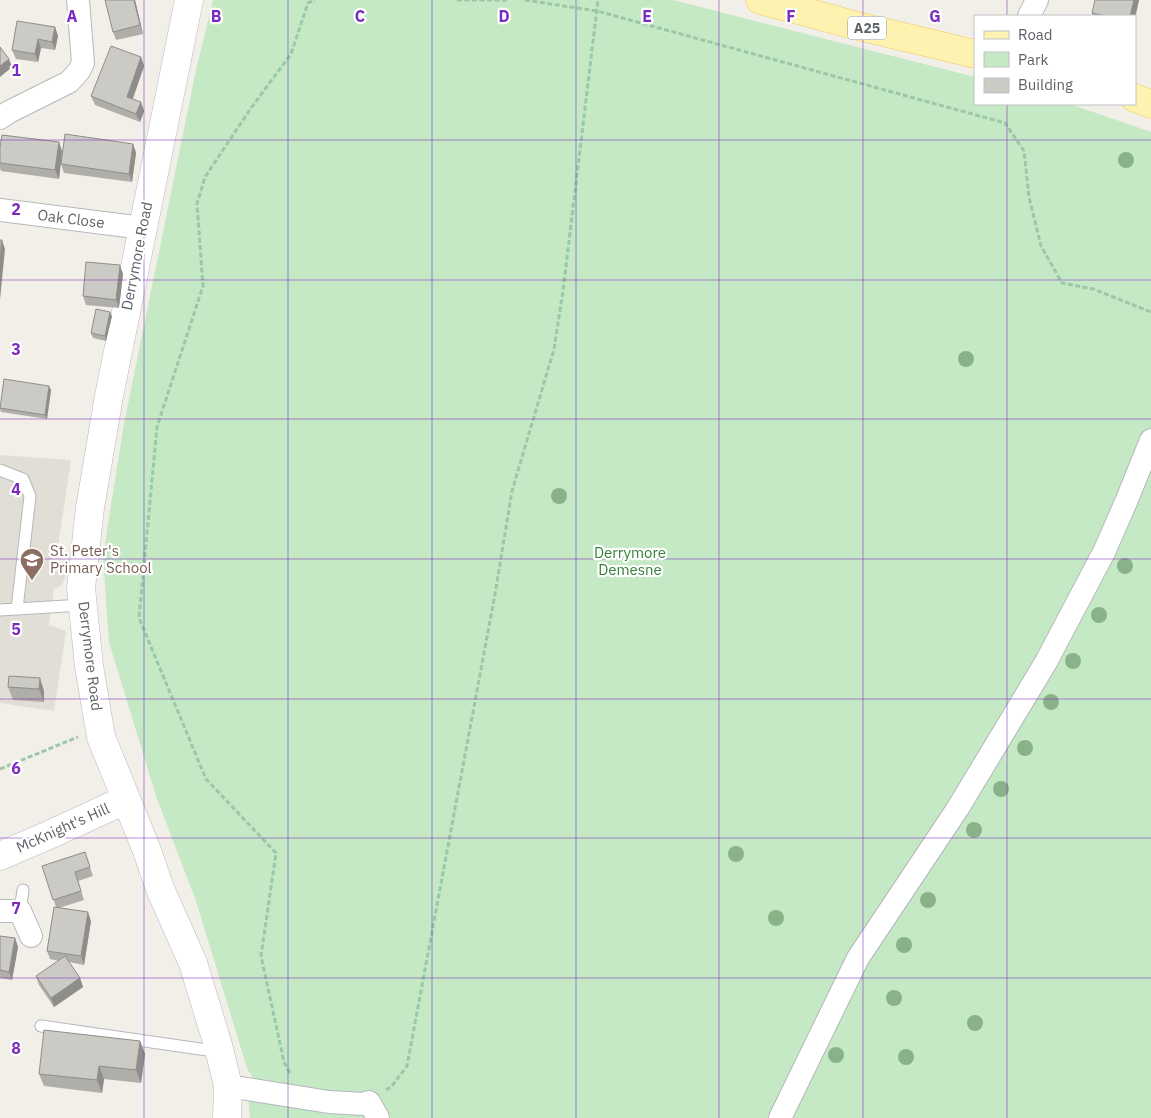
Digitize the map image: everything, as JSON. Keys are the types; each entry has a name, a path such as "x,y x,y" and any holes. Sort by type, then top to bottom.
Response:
{"main road":[{"name":"Derrymore Road","path":"189,0 109,396 90,508 82,605 88,666 100,738 146,848 161,891 193,963 228,1086 227,1118"},
{"name":"A25","path":"760,0 974,54"},
{"path":"1136,98 1151,104"},
{"name":"McKnight's Hill","path":"0,856 125,800"}],"street":[{"path":"0,118 69,82 79,71 83,63 78,0"},
{"path":"1030,15 1037,0"},
{"name":"Oak Close","path":"0,210 143,228"},
{"path":"780,1118 858,958 958,808 1046,662 1104,552 1151,440"},
{"path":"14,904 31,936"},
{"path":"228,1086 329,1102 364,1104 373,1110"}],"lane":[{"path":"0,470 23,479 30,496 18,608"},
{"path":"0,610 82,605"},
{"path":"41,1026 207,1050 218,1047"}],"path":[{"path":"305,1098 307,1082 291,1074 284,1062 261,956 276,853 206,779 139,618 156,427 203,286 197,204 205,177 250,108 291,54 308,3 315,0"},
{"path":"457,0 509,0"},
{"path":"525,0 597,11 1005,123 1024,151 1029,197 1041,246 1062,283 1093,289 1151,312"},
{"path":"373,1110 407,1066 512,491 554,349 563,291 598,0"},
{"path":"0,769 75,737 100,733"}],"shaded area":[{"name":"St. Peter's Primary School","path":"0,455 71,460 56,560 67,572 62,585 54,589 49,625 66,631 54,711 0,703"}],"green space":[{"name":"Derrymore Demesne","path":"213,0 673,0 974,77 974,105 1073,105 1151,132 1151,1118 250,1118 248,1096 253,1095 253,1078 243,1055 196,901 156,796 109,642 103,557 123,429 196,70"}],"building":[{"path":"105,0 134,0 140,25 113,32"},
{"path":"1095,0 1134,0 1130,15 1092,13"},
{"path":"17,21 55,27 52,42 38,39 35,54 12,50"},
{"path":"111,46 141,57 127,97 141,102 136,114 91,96"},
{"path":"0,47 9,59 0,66"},
{"path":"65,134 133,144 129,174 61,164"},
{"path":"2,135 59,142 55,170 0,163"},
{"path":"0,240 2,240 0,261"},
{"path":"86,262 120,265 116,300 83,296"},
{"path":"96,309 110,312 105,336 91,333"},
{"path":"4,379 49,386 45,415 0,408"},
{"path":"9,676 40,678 39,689 8,687"},
{"path":"85,852 90,867 75,872 81,891 53,900 42,866"},
{"path":"54,907 88,912 81,956 47,951"},
{"path":"0,936 15,938 9,972 0,970"},
{"path":"65,956 80,978 51,998 36,976"},
{"path":"44,1030 140,1041 136,1070 99,1066 97,1080 39,1074"}],"place":[{"name":"St. Peter's Primary School","path":"32,581"}]}
